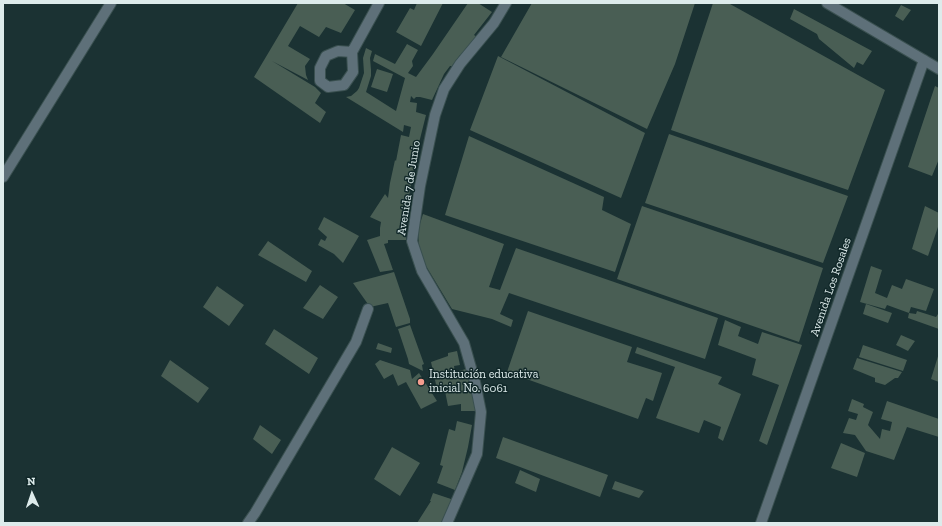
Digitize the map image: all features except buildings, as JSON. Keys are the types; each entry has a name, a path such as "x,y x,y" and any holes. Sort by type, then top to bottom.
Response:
{"street":[{"path":"3,177 111,3"},
{"path":"352,52 379,3"},
{"name":"Avenida 7 de Junio","path":"447,523 477,454 481,412 475,382 464,343 422,271 412,240 420,186 435,115 444,89 460,64 494,23 506,3"},
{"path":"827,3 939,68"},
{"name":"Avenida Los Rosales","path":"762,523 924,60"},
{"path":"248,523 356,342 368,309"}],"place":[{"name":"Institución educativa inicial No. 6061","path":"421,382"}]}
